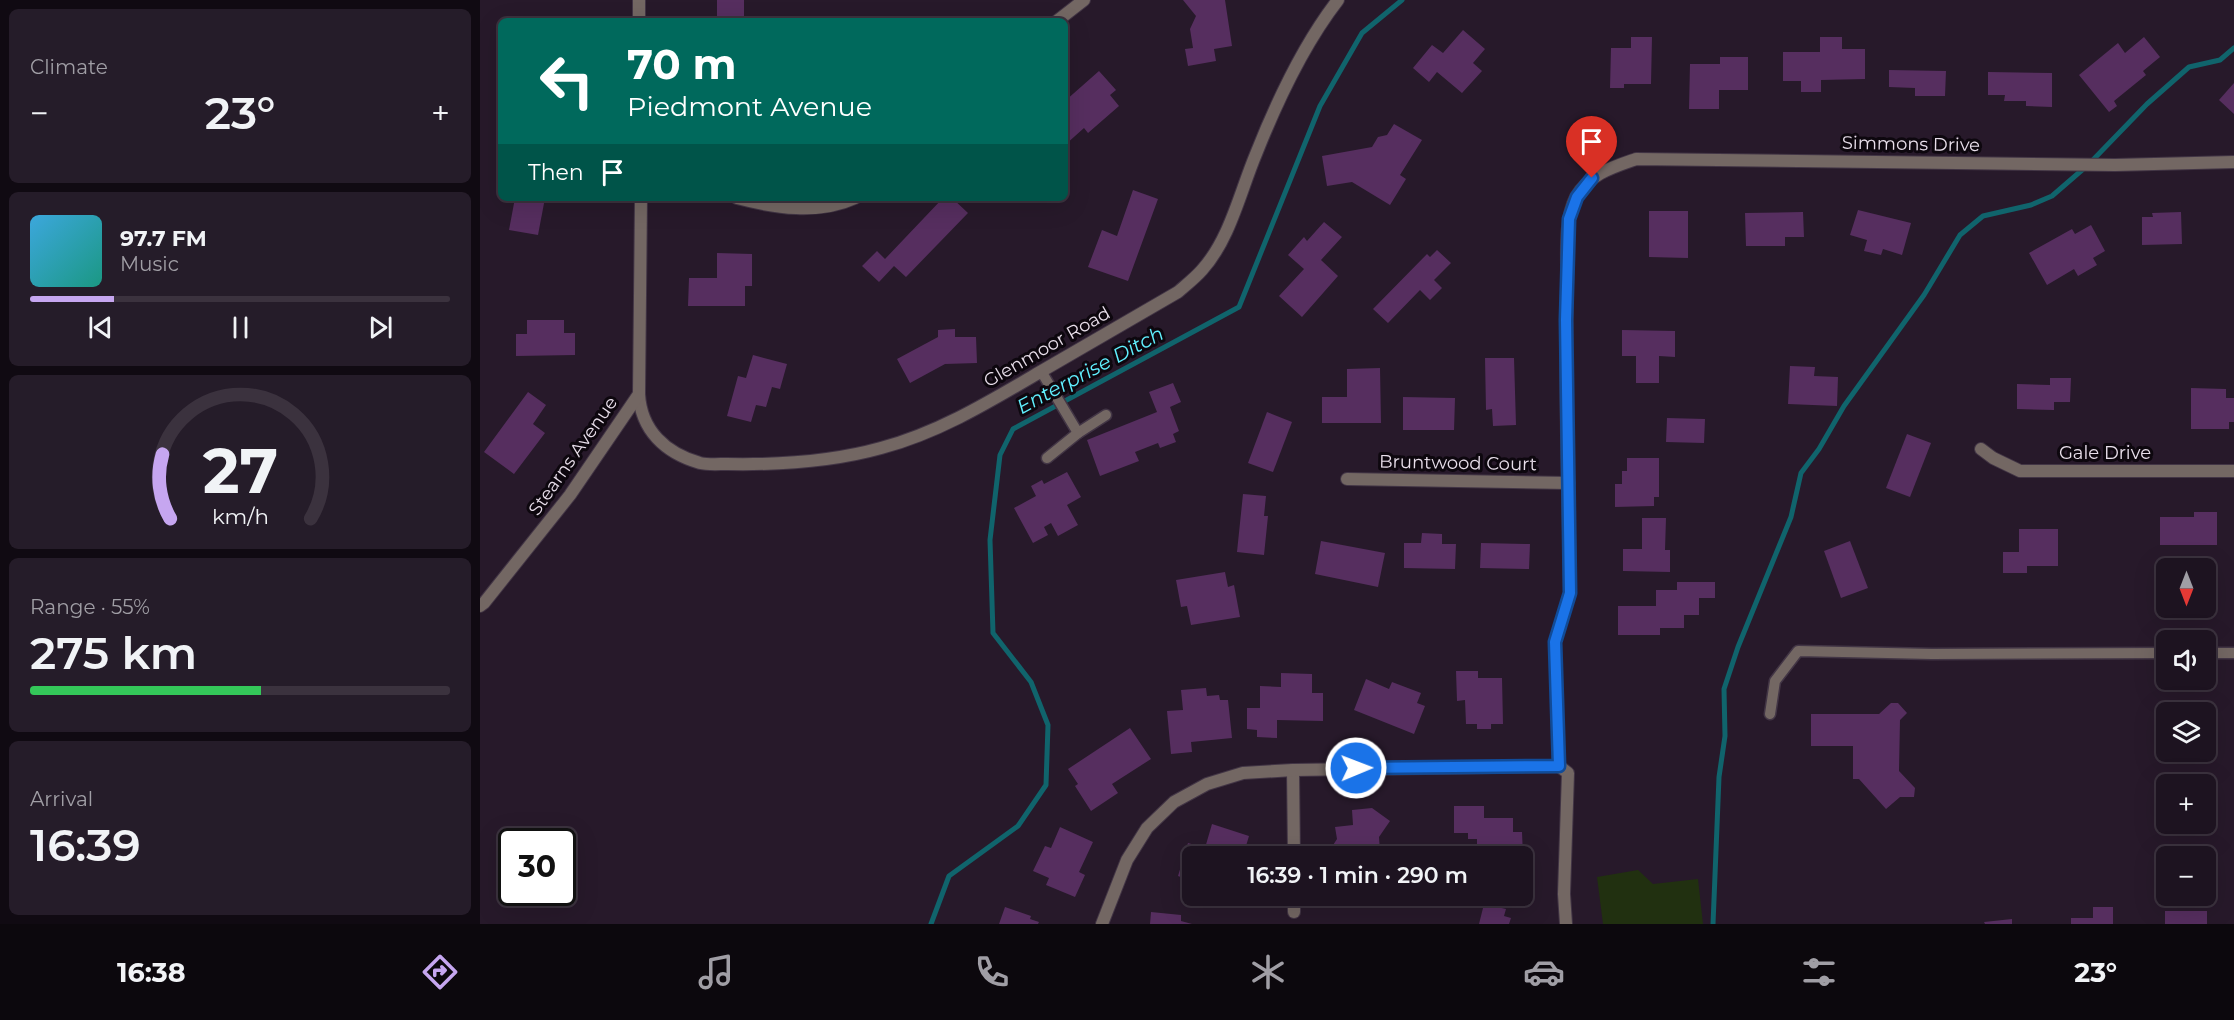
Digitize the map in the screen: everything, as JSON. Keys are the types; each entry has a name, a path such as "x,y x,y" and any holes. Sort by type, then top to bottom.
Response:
{"street":[{"path":"639,0 639,18"},
{"path":"1061,18 1084,0"},
{"name":"Glenmoor Road","path":"639,394 644,420 655,438 678,455 702,464 759,465 823,460 881,448 932,430 985,404 1178,292 1203,269 1222,242 1256,153 1288,81 1338,0"},
{"name":"Simmons Drive","path":"1569,483 1566,320 1569,219 1577,197 1592,178 1605,170 1636,159 2115,165 2234,162"},
{"name":"Stearns Avenue","path":"480,606 570,495 639,394 641,201"},
{"path":"750,201 793,208 843,204 849,201"},
{"name":"Gale Drive","path":"1981,449 1993,458 2020,471 2234,471"},
{"name":"Bruntwood Court","path":"1347,479 1569,483"},
{"path":"1569,483 1570,593"},
{"path":"1102,924 1127,860 1147,828 1174,802 1207,784 1243,773 1293,770 1559,766 1568,773 1564,894 1566,924"},
{"path":"1293,770 1294,846"},
{"path":"1294,906 1294,912"}],"lane":[{"path":"1041,371 1078,433"},
{"path":"1047,458 1078,433 1106,415"},
{"path":"1559,766 1555,642 1570,593"},
{"path":"1770,714 1774,681 1798,651 1932,654 2156,653"},
{"path":"2216,653 2234,653"}],"green space":[{"path":"1638,870 1653,884 1698,879 1703,924 1603,924 1597,877"}],"building":[{"path":"717,0 744,0 744,18 717,18"},
{"path":"1183,0 1225,0 1232,46 1214,49 1216,61 1188,66 1185,49 1193,48 1190,29 1196,16"},
{"path":"1463,30 1485,49 1473,63 1482,71 1462,93 1437,72 1429,82 1413,68 1432,45 1443,53"},
{"path":"1631,37 1652,37 1651,84 1624,84 1624,88 1610,88 1611,48 1631,48"},
{"path":"1820,37 1842,37 1842,49 1865,49 1865,79 1821,80 1821,92 1801,92 1801,81 1783,81 1783,52 1820,52"},
{"path":"2144,37 2160,57 2143,71 2146,75 2114,101 2117,106 2109,112 2079,75 2118,43 2125,53"},
{"path":"1720,57 1748,57 1748,90 1719,90 1719,109 1689,109 1690,64 1720,64"},
{"path":"1889,70 1946,71 1945,96 1915,96 1915,88 1889,87"},
{"path":"1099,71 1116,90 1110,95 1119,106 1088,133 1084,128 1068,142 1068,98"},
{"path":"1988,72 2052,73 2052,107 2026,106 2026,101 2004,101 2005,95 1988,95"},
{"path":"2234,83 2234,114 2219,100"},
{"path":"1394,124 1422,140 1400,175 1406,179 1390,205 1352,182 1327,186 1322,156 1372,147 1378,137 1387,135"},
{"path":"1133,190 1158,199 1128,281 1088,267 1102,230 1117,236"},
{"path":"514,201 544,201 538,235 509,230"},
{"path":"940,201 955,201 968,213 906,277 894,266 879,282 862,266 877,251 885,259"},
{"path":"1858,210 1911,223 1902,255 1883,249 1881,255 1864,251 1867,240 1850,235"},
{"path":"1649,211 1688,211 1688,258 1649,257"},
{"path":"1803,212 1804,237 1785,237 1785,246 1746,246 1745,213"},
{"path":"2181,212 2182,244 2142,245 2142,217 2153,217 2152,213"},
{"path":"1324,222 1342,237 1321,260 1338,276 1302,317 1279,296 1304,269 1288,255 1304,237 1307,241"},
{"path":"2091,225 2105,251 2093,258 2097,265 2078,276 2074,269 2047,285 2029,253 2072,229 2075,234"},
{"path":"1437,250 1451,263 1434,280 1442,288 1430,300 1420,290 1388,323 1373,309 1427,254 1430,257"},
{"path":"717,253 752,254 752,286 745,286 745,306 688,306 689,278 717,278"},
{"path":"527,320 564,320 564,333 575,333 575,355 516,356 516,334 527,334"},
{"path":"955,329 955,337 976,337 977,363 945,364 910,383 897,359 938,337 938,330"},
{"path":"1622,330 1675,331 1675,357 1659,356 1659,383 1636,383 1636,356 1622,356"},
{"path":"753,355 787,364 780,389 772,387 766,407 756,405 751,422 727,416 738,376 746,378"},
{"path":"1485,358 1514,358 1516,425 1493,426 1492,409 1486,410"},
{"path":"1790,366 1815,367 1814,376 1838,377 1837,406 1788,404"},
{"path":"1380,368 1381,423 1322,423 1322,397 1347,397 1347,369"},
{"path":"2050,378 2071,378 2070,402 2054,402 2054,410 2017,409 2017,384 2050,385"},
{"path":"1173,383 1181,402 1170,407 1179,431 1173,434 1176,442 1160,448 1158,443 1135,452 1139,461 1100,476 1087,440 1157,412 1149,392"},
{"path":"2191,388 2226,389 2226,398 2234,398 2234,422 2229,422 2229,429 2191,429"},
{"path":"528,392 546,405 533,424 545,433 514,474 484,452"},
{"path":"1403,397 1455,398 1454,430 1403,430"},
{"path":"1267,412 1292,422 1273,472 1248,463"},
{"path":"1667,418 1705,419 1704,443 1666,442"},
{"path":"1907,434 1931,443 1910,497 1886,488"},
{"path":"1627,458 1659,458 1659,497 1654,497 1654,506 1615,507 1615,484 1622,484 1622,471 1627,471"},
{"path":"1067,472 1081,497 1067,505 1078,525 1058,536 1051,523 1044,527 1048,535 1033,543 1014,508 1036,496 1031,486 1042,480 1044,484"},
{"path":"1243,494 1266,496 1264,516 1268,516 1264,555 1237,552"},
{"path":"2194,512 2217,512 2217,545 2160,545 2160,517 2194,517"},
{"path":"1642,518 1666,518 1665,550 1670,550 1670,572 1623,571 1623,549 1642,549"},
{"path":"2019,529 2058,529 2058,566 2027,566 2027,573 2003,573 2003,552 2019,552"},
{"path":"1422,533 1442,534 1442,544 1456,544 1455,569 1404,568 1404,543 1421,543"},
{"path":"1321,541 1385,553 1378,587 1315,574"},
{"path":"1850,541 1868,588 1841,598 1824,551"},
{"path":"1481,543 1530,544 1529,569 1480,568"},
{"path":"1225,572 1228,587 1234,585 1240,617 1191,625 1187,606 1181,607 1176,580"},
{"path":"1677,582 1715,582 1715,598 1699,598 1699,615 1684,615 1684,628 1660,628 1660,635 1618,635 1618,606 1656,606 1656,590 1677,590"},
{"path":"1456,671 1478,671 1478,678 1502,678 1503,724 1491,724 1491,729 1477,729 1477,724 1466,724 1465,700 1457,701"},
{"path":"1281,673 1312,674 1312,693 1323,693 1323,721 1277,720 1277,738 1257,737 1257,730 1247,729 1247,708 1260,708 1260,686 1281,687"},
{"path":"1366,679 1389,689 1392,682 1421,693 1417,703 1425,706 1414,734 1354,710"},
{"path":"1206,688 1207,696 1219,695 1220,700 1228,700 1232,738 1191,742 1192,752 1171,754 1167,711 1183,710 1181,690"},
{"path":"1891,703 1898,703 1907,713 1900,720 1899,771 1915,788 1914,797 1900,797 1886,809 1859,779 1853,779 1853,746 1811,746 1811,714 1879,714"},
{"path":"1130,728 1151,759 1112,784 1118,793 1091,811 1075,786 1078,784 1068,769"},
{"path":"1454,806 1484,806 1484,818 1513,818 1513,832 1522,832 1523,846 1477,846 1477,839 1468,839 1468,833 1454,833"},
{"path":"1372,808 1390,821 1379,837 1380,846 1332,846 1337,839 1335,827 1353,825 1352,810"},
{"path":"1212,824 1249,836 1246,846 1206,846"},
{"path":"1060,827 1093,842 1079,872 1085,875 1075,897 1046,885 1049,878 1033,871 1045,846 1051,848"},
{"path":"1182,863 1182,877 1178,876"},
{"path":"1484,906 1506,909 1504,916 1511,918 1509,924 1479,924"},
{"path":"1005,907 1031,916 1030,919 1039,922 1038,924 999,924"},
{"path":"2093,907 2113,907 2113,924 2071,924 2071,918 2093,918"},
{"path":"2165,911 2207,911 2207,924 2165,924"},
{"path":"1151,912 1181,915 1181,921 1192,924 1150,924"},
{"path":"2012,919 2012,924 1985,924 1984,922"}],"waterway":[{"name":"Enterprise Ditch","path":"931,924 949,876 1018,826 1046,785 1048,725 1031,682 993,633 990,540 1000,455 1013,429 1239,307 1320,106 1362,33 1402,0"},
{"path":"1713,924 1719,777 1725,736 1724,689 1738,647 1791,517 1801,473 1819,449 1844,406 1924,295 1960,235 1983,216 2031,205 2052,196 2089,164 2147,104 2189,67 2220,60 2234,48"}],"route":[{"path":"1356,768 1559,766 1555,642 1570,593 1566,320 1569,219 1577,197 1592,178"}]}
